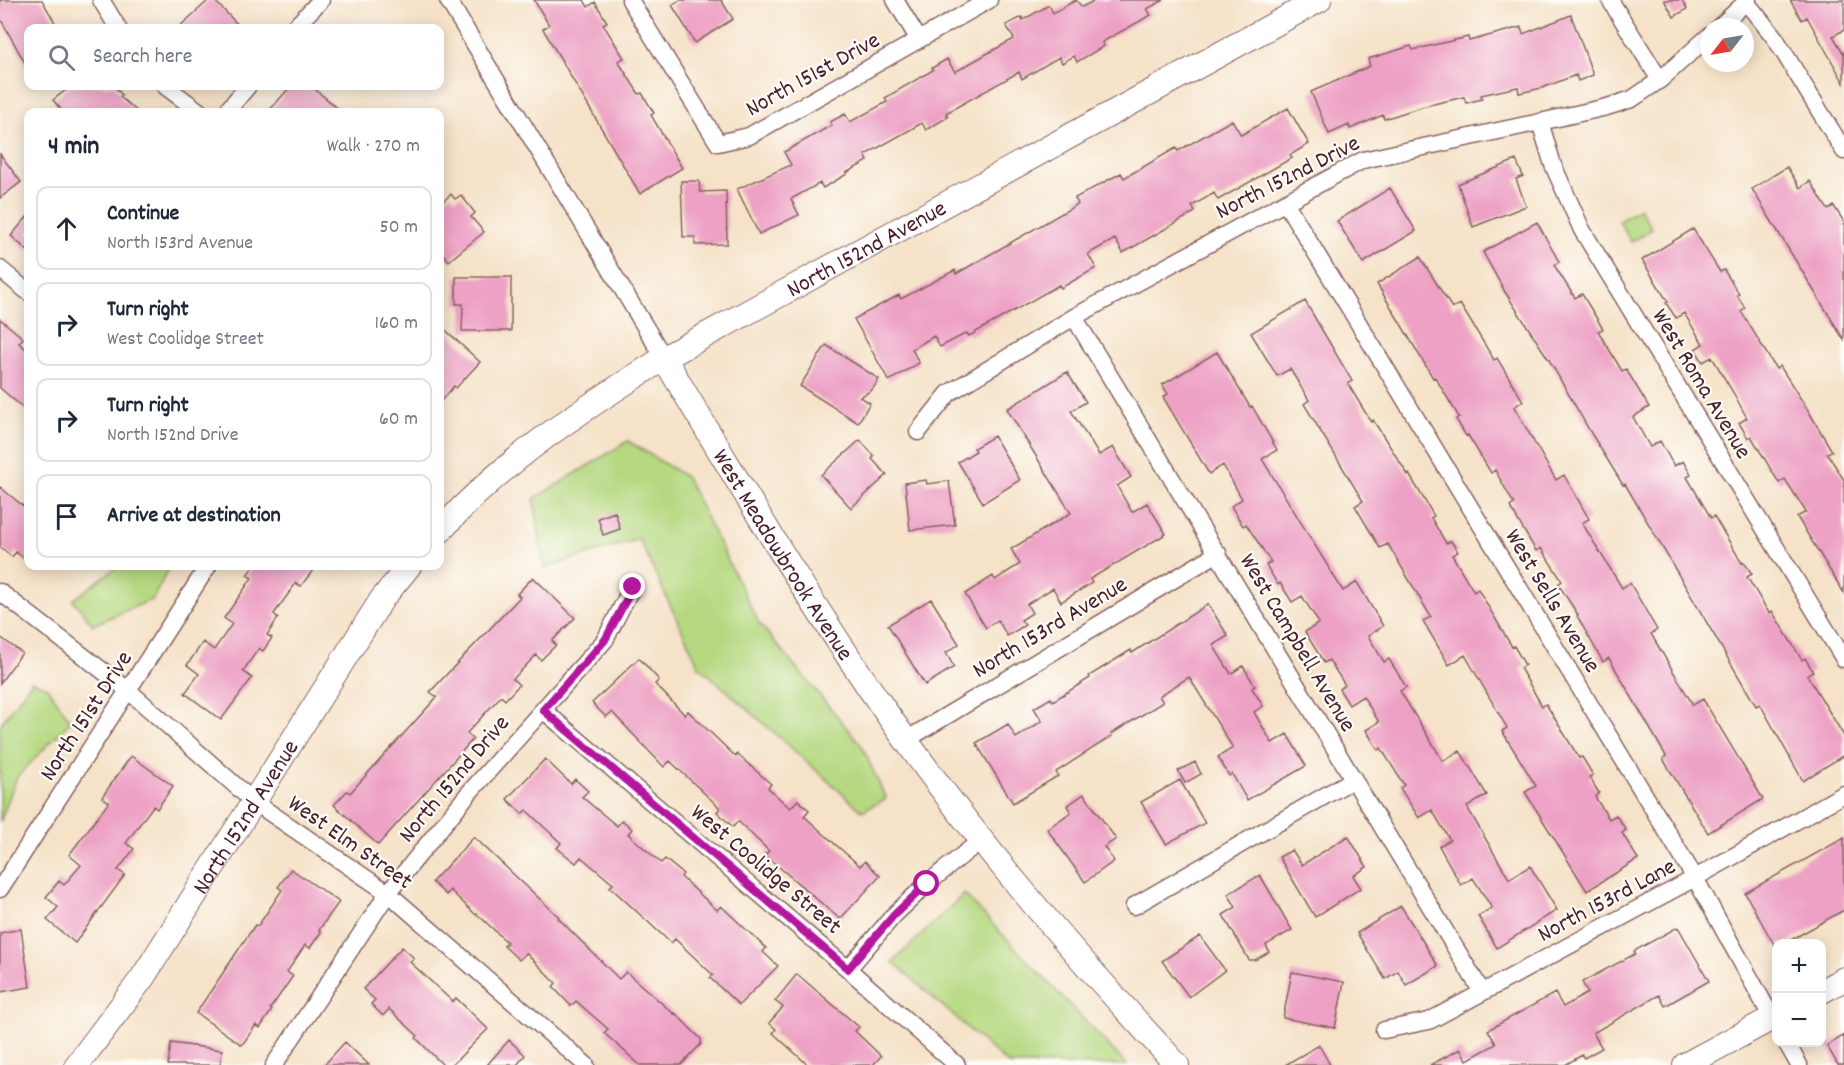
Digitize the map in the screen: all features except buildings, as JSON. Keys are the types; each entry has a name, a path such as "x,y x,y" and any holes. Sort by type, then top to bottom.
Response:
{"street":[{"path":"101,0 116,24"},
{"path":"298,24 321,0"},
{"name":"West Meadowbrook Avenue","path":"448,0 798,580 906,740 981,840 1050,924 1177,1065"},
{"name":"North 151st Drive","path":"630,0 718,144 749,136 989,0"},
{"path":"895,0 919,40"},
{"name":"North 152nd Avenue","path":"444,527 474,495 519,456 578,413 664,358 1319,0"},
{"path":"1610,0 1659,80"},
{"path":"1729,18 1747,1 1774,38 1844,151"},
{"name":"North 152nd Drive","path":"918,432 949,393 1074,317 1363,160 1540,122 1632,99 1659,80 1700,44"},
{"path":"170,90 195,108"},
{"path":"229,108 245,90"},
{"name":"West Roma Avenue","path":"1540,122 1553,165 1582,230 1844,659"},
{"name":"West Sells Avenue","path":"1285,202 1695,878 1772,1015"},
{"path":"0,269 24,289"},
{"name":"West Campbell Avenue","path":"1074,317 1482,992"},
{"name":"North 153rd Avenue","path":"906,740 1218,553"},
{"name":"North 151st Drive","path":"0,889 205,570"},
{"name":"North 152nd Avenue","path":"77,1065 143,976 382,598 406,570"},
{"name":"North 152nd Drive","path":"274,1065 388,893 468,794 605,640 633,587"},
{"name":"West Elm Street","path":"0,592 129,691 254,802 388,893 586,1065"},
{"name":"West Coolidge Street","path":"543,710 848,969 957,1065"},
{"path":"1134,906 1354,779"},
{"name":"North 153rd Lane","path":"1384,1030 1429,1021 1695,878 1844,794"},
{"path":"848,969 894,915 927,884 981,840"},
{"path":"1826,988 1844,979"},
{"path":"1685,1065 1772,1022"},
{"path":"1789,1047 1799,1065"}],"green space":[{"path":"1640,208 1652,229 1631,242 1619,221"},
{"path":"628,441 686,477 759,623 862,746 886,799 862,811 699,666 639,539 544,568 534,499"},
{"path":"113,570 168,570 153,599 93,625 73,600"},
{"path":"32,681 47,687 71,721 17,777 0,822 0,725"},
{"path":"964,894 1127,1065 1009,1065 893,962"}],"route":[{"path":"633,587 605,640 543,710 848,969 894,915 927,884"}]}
